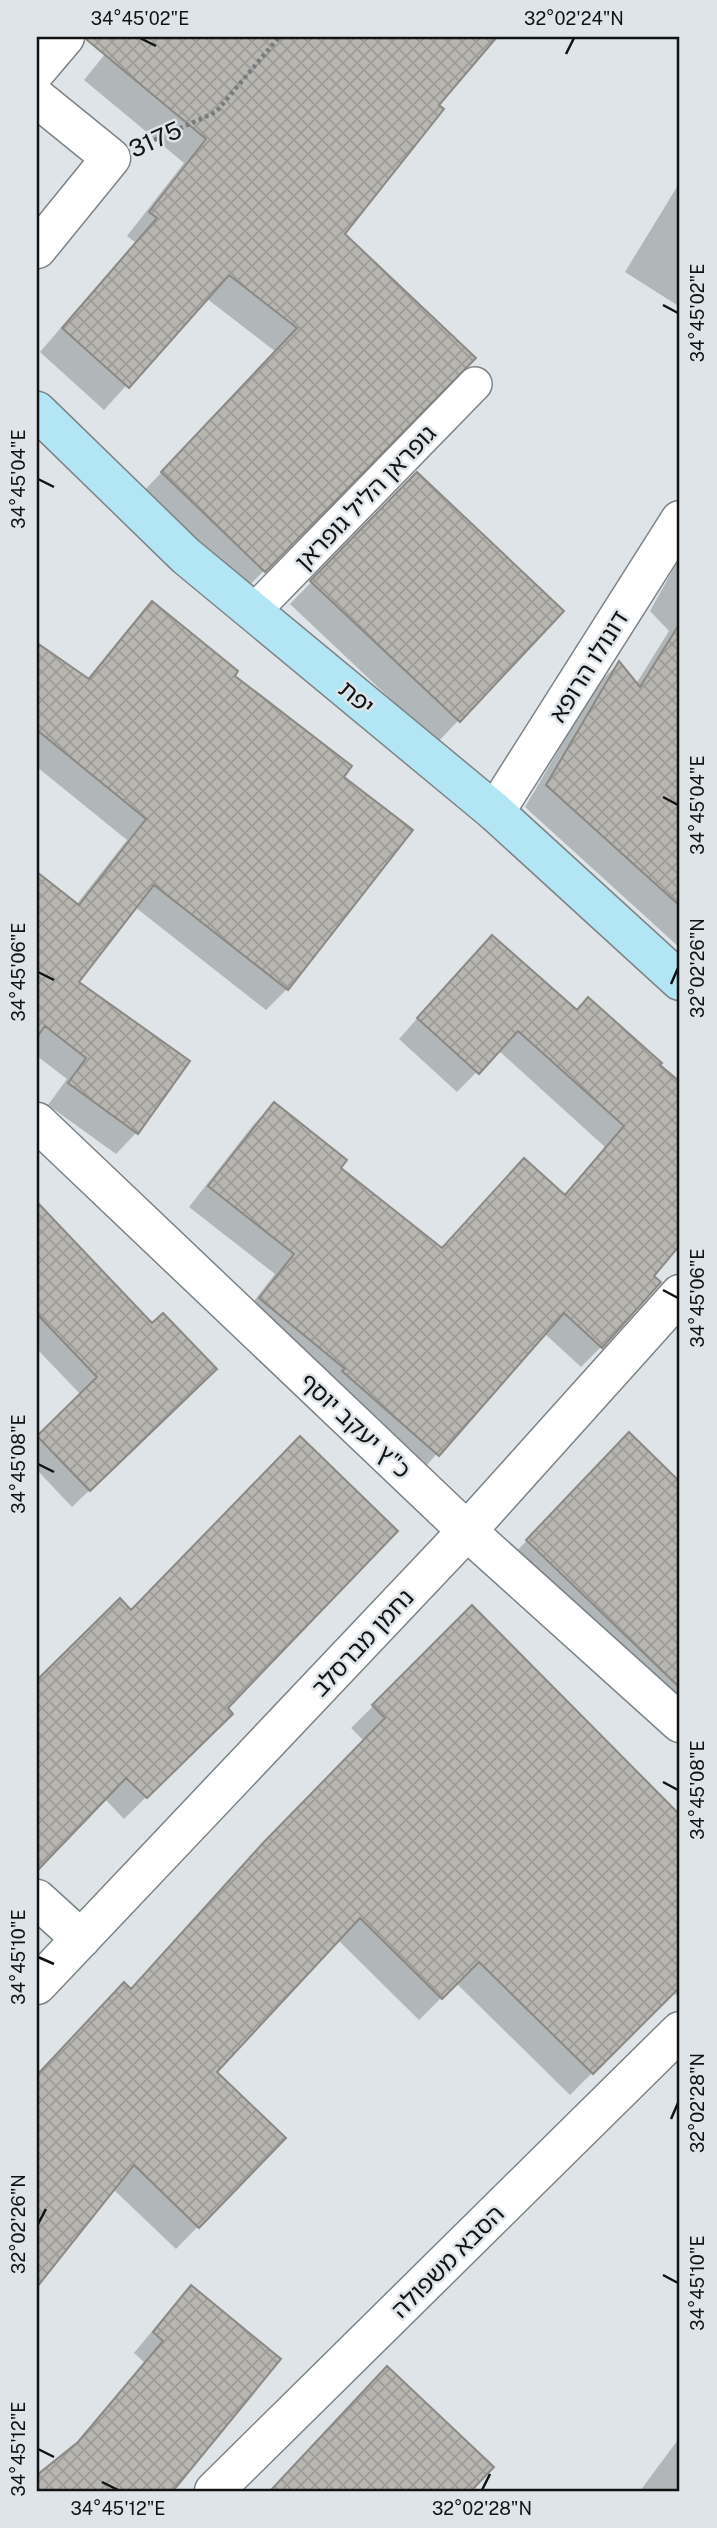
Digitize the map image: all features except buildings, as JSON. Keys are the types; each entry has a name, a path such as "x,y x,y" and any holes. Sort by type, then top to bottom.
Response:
{"street":[{"path":"37,70 65,37"},
{"path":"37,98 111,158"},
{"name":"3175","path":"37,249 111,158"},
{"name":"יפת","path":"37,411 186,556 495,812 680,981"},
{"name":"דונולו הרופא","path":"495,812 680,520"},
{"name":"כ\"ץ יעקב יוסף","path":"37,1122 467,1531 680,1723"},
{"name":"נחמן מברסלב","path":"37,1985 467,1531 680,1294"},
{"path":"37,1899 81,1940"},
{"name":"הסבא משפולה","path":"214,2491 680,2031"}],"lane":[{"name":"גופראן הליל גופראן","path":"254,611 475,384"}],"path":[{"name":"3175","path":"111,158 216,112 279,37"}]}
